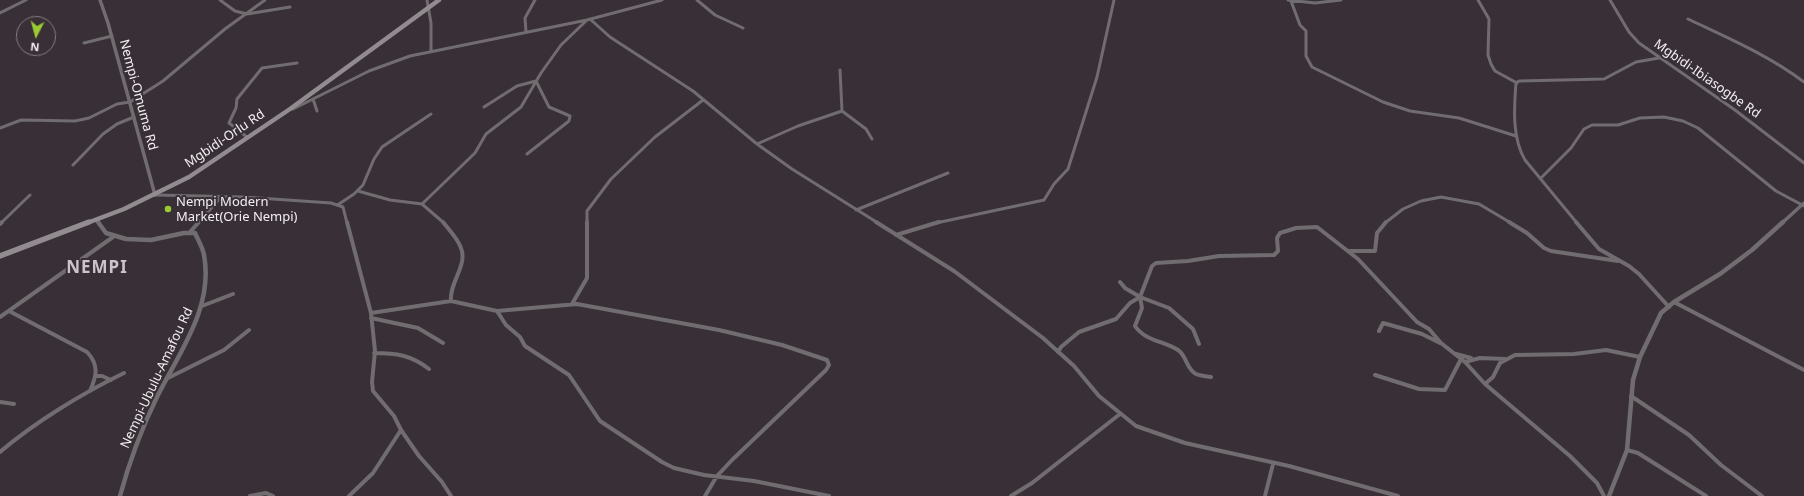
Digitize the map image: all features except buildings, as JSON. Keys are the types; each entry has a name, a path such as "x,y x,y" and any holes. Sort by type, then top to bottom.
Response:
{"main road":[{"name":"Mgbidi-Orlu Rd","path":"0,256 97,220 155,195 200,170 280,115 439,0"}],"street":[{"path":"0,13 26,0"},
{"name":"Nempi-Omuma Rd","path":"100,0 112,36 155,195"},
{"path":"220,0 234,11 247,14 290,7"},
{"path":"255,0 260,4"},
{"path":"0,128 21,120 75,121 89,118 117,104 130,102 163,81 225,29 265,0"},
{"path":"427,0 431,23 431,50"},
{"path":"526,32 525,18 535,0"},
{"path":"642,0 644,5"},
{"path":"280,115 369,71 410,56 431,50 589,20 662,0"},
{"path":"697,0 715,15 743,28"},
{"path":"896,235 940,222 1044,200 1054,184 1068,169 1097,77 1114,0"},
{"path":"1341,0 1315,3 1289,0 1300,25 1306,31 1304,40 1309,65 1383,102 1410,111 1459,118 1516,136"},
{"path":"1478,0 1489,19 1488,55 1491,64 1495,71 1517,82 1526,80 1604,79 1636,62 1659,58"},
{"name":"Mgbidi-Ibiasogbe Rd","path":"1610,0 1629,32 1639,43 1735,110 1804,163"},
{"path":"1688,19 1750,48 1784,67 1804,82"},
{"path":"422,204 475,153 486,134 521,107 536,81 561,45 589,20"},
{"path":"589,20 610,37 662,69 757,144 856,210 954,271 1043,338 1099,396 1136,426 1164,437 1273,464 1289,466 1398,496"},
{"path":"84,43 112,36"},
{"path":"247,137 229,122 236,108 237,98 262,68 297,63"},
{"path":"840,70 842,111"},
{"path":"484,107 526,82 536,81"},
{"path":"527,154 571,118 568,114 549,107 536,81"},
{"path":"1517,82 1515,98 1516,136 1519,150 1549,190 1599,249 1621,261 1639,274 1669,307"},
{"path":"313,99 317,111"},
{"path":"572,304 587,278 587,211 622,166 654,136 703,100"},
{"path":"757,144 798,126 842,111"},
{"path":"842,111 866,129 872,139"},
{"path":"155,195 222,196 339,204 358,191 365,181 371,164 379,150 392,139 431,114"},
{"path":"73,165 80,160 93,143 106,130 134,117"},
{"path":"1211,377 1196,374 1189,368 1189,361 1181,352 1143,335 1135,326 1142,308 1140,297 1152,266 1156,263 1188,261 1219,256 1274,255 1278,252 1279,234 1290,229 1319,227 1349,251 1417,322 1429,329 1441,343 1463,360 1485,384 1564,450 1599,486 1610,494 1627,450 1633,380 1640,357 1661,313 1674,302 1720,274 1752,250 1803,204 1776,191 1758,178 1742,162 1727,152 1698,128 1683,121 1664,117 1640,118 1618,126 1592,125 1584,129 1572,148 1541,178"},
{"path":"856,210 948,173"},
{"path":"358,191 390,200 422,204 441,218 461,247 463,258 450,293 451,301"},
{"path":"0,224 30,195"},
{"path":"97,220 106,233 113,237 146,240 163,238 190,232 222,196"},
{"path":"1349,251 1375,251 1377,233 1386,222 1403,209 1421,201 1441,197 1480,204 1507,220 1544,248 1551,251 1621,261"},
{"path":"339,204 343,207 346,216 371,315 374,353 372,382 373,391 394,416 401,430 419,456 442,482 451,496"},
{"name":"Nempi-Ubulu-Amafou Rd","path":"120,496 141,432 190,336 202,306 206,283 204,251 195,233 190,232"},
{"path":"0,317 113,237"},
{"path":"1120,282 1125,288 1140,297 1169,308 1193,330 1199,344"},
{"path":"202,306 233,294"},
{"path":"1058,352 1061,347 1079,332 1116,319 1130,303 1140,297"},
{"path":"371,315 451,301 497,311 572,304 719,330 782,345 828,360 829,365 821,375 717,476 704,496"},
{"path":"1674,302 1804,370"},
{"path":"9,311 31,321 44,330 76,344 95,364 96,376 90,391"},
{"path":"497,311 506,325 520,337 525,346 531,352 568,375 600,421 610,429 674,468 754,481 829,496"},
{"path":"371,315 422,328 443,343"},
{"path":"1379,331 1383,323 1422,334 1441,343"},
{"path":"168,378 224,350 249,330"},
{"path":"1485,384 1493,377 1500,363 1515,355 1574,354 1606,350 1640,357"},
{"path":"374,353 401,353 420,362 429,369"},
{"path":"1454,354 1472,359"},
{"path":"1463,360 1505,359"},
{"path":"1375,375 1416,387 1438,391 1445,390 1463,360"},
{"path":"0,452 15,439 90,391 124,373"},
{"path":"96,376 102,376 111,380"},
{"path":"1631,396 1689,435 1721,465 1751,486 1762,496"},
{"path":"0,402 14,404"},
{"path":"1011,496 1032,483 1120,414"},
{"path":"349,496 373,473 401,430"},
{"path":"1627,450 1638,454 1706,496"},
{"path":"1265,496 1273,464"},
{"path":"1599,486 1604,496"},
{"path":"250,496 266,493 273,496"}],"place":[{"name":"Nempi Modern Market(Orie Nempi)","path":"168,209"}],"district":[{"name":"NEMPI","path":"97,268"}]}
